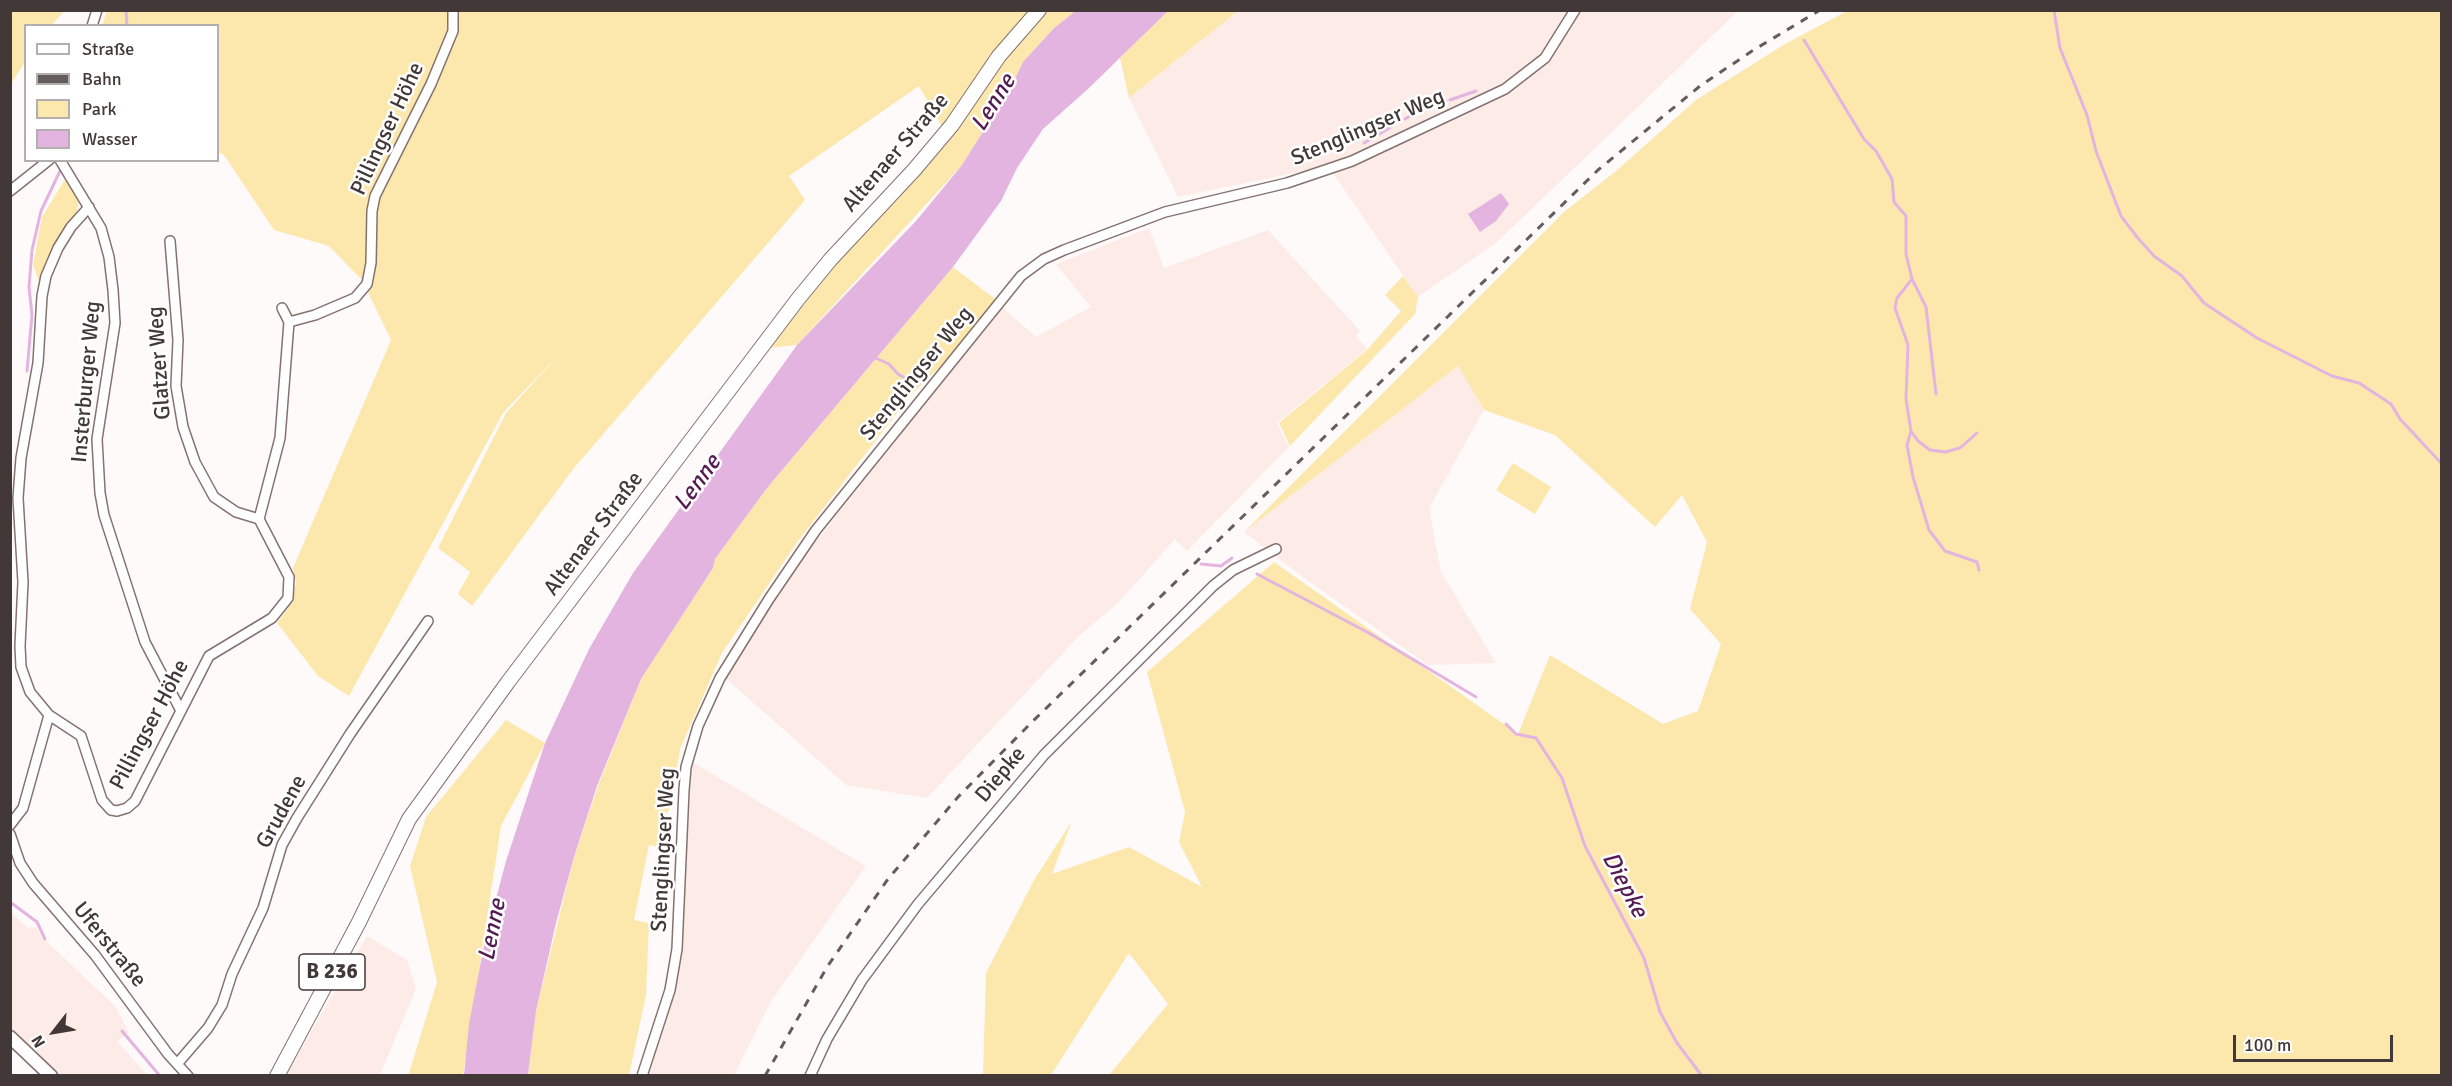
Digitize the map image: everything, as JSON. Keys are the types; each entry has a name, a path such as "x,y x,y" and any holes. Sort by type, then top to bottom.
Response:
{"main road":[{"name":"Altenaer Straße","path":"277,1076 359,922 409,819 508,682 798,299 830,260 914,170 952,124 999,56 1039,10"},
{"path":"10,1037 51,1076"}],"street":[{"name":"Pillingser Höhe","path":"288,322 315,315 356,298 367,284 370,276 372,211 375,196 431,84 453,32 453,10"},
{"name":"Stenglingser Weg","path":"642,1076 670,990 678,949 684,790 687,767 698,726 726,669 816,530 1021,276 1044,259 1064,250 1165,212 1287,183 1352,161 1505,89 1545,58 1575,10"},
{"path":"10,191 46,162"},
{"name":"Insterburger Weg","path":"61,162 101,228 109,256 114,312 111,352 97,439 102,504 130,603 146,642 181,711"},
{"path":"10,825 23,808 49,715 30,692 21,667 20,611 23,567 18,498 21,458 38,363 46,276 71,227 89,207"},
{"name":"Glatzer Weg","path":"170,241 178,340 176,386 183,427 195,462 214,497 236,512 259,519"},
{"path":"259,519 280,438 288,322 282,308"},
{"name":"Pillingser Höhe","path":"49,715 81,736 102,800 111,810 127,808 135,801 209,656 272,618 288,598 289,577 259,519"},
{"name":"Diepke","path":"810,1076 827,1039 862,980 918,904 1044,755 1213,586 1233,570 1276,549"},
{"name":"Grudene","path":"177,1064 208,1028 222,1005 232,974 263,908 282,844 350,734 428,621"},
{"name":"Uferstraße","path":"10,834 20,863 33,883 95,955 188,1076"}],"shaded area":[{"path":"1238,11 1738,11 1496,243 1418,297 1328,166 1178,197 1129,98"},
{"path":"1149,228 1164,268 1268,230 1360,331 1356,336 1367,349 1277,423 1289,447 1187,551 1175,539 1117,604 1080,635 927,798 846,785 722,675 767,603 1002,307 1036,337 1091,307 1056,264"},
{"path":"1458,366 1484,410 1429,508 1441,572 1496,663 1428,665 1304,578 1244,532"},
{"path":"691,761 866,866 770,1003 734,1075 649,1076 682,903 685,816"},
{"path":"10,911 28,928 36,927 42,937 116,1007 129,1033 117,1041 147,1075 61,1075 11,1033"},
{"path":"367,936 407,960 416,989 380,1075 286,1075"}],"green space":[{"path":"11,10 64,11 53,24 24,24 24,64 11,84"},
{"path":"107,10 1077,11 1054,28 1023,62 1011,87 962,165 797,345 769,348 841,257 949,139 919,86 789,176 805,200 574,468 472,606 458,594 470,572 438,548 506,413 564,349 503,413 349,696 318,676 277,623 292,603 296,582 293,568 391,340 362,280 329,246 274,230 224,155 219,152 219,24 103,24"},
{"path":"1168,11 1238,11 1129,98 1120,58"},
{"path":"1847,11 2441,11 2441,1075 1109,1075 1168,1004 1129,953 1051,1075 983,1075 986,973 1034,880 1072,821 1052,874 1129,847 1202,887 1179,842 1185,812 1147,672 1274,562 1518,734 1550,655 1663,724 1698,711 1721,644 1690,609 1707,542 1682,495 1655,527 1555,435 1484,410 1458,366 1244,532 1564,212 1616,171 1696,100 1785,44"},
{"path":"67,176 79,200 77,211 62,232 39,281 33,265 42,217"},
{"path":"953,267 1003,305 911,395 798,541 722,653 680,749 670,809 662,818 669,849 649,845 634,920 649,923 646,995 629,1075 528,1076 536,1011 574,857 598,786 641,679 713,568 715,559 767,488"},
{"path":"1403,276 1418,297 1415,314 1290,446 1279,423 1368,349 1401,311 1385,295"},
{"path":"1513,463 1551,487 1535,514 1496,490"},
{"path":"506,720 545,743 501,826 463,1075 408,1076 437,982 410,866 426,817"}],"water":[{"name":"Lenne","path":"1077,10 1168,11 1088,89 1043,129 1017,168 1001,201 953,267 767,488 715,559 713,568 641,679 597,786 556,923 536,1011 528,1075 464,1075 469,1024 485,940 506,861 545,743 589,649 633,573 797,345 916,221 962,165 1011,87 1023,62 1054,28"},
{"path":"1501,193 1509,204 1496,221 1480,232 1468,214"}],"waterway":[{"path":"126,10 127,24"},
{"path":"2054,10 2060,48 2087,115 2096,151 2121,216 2137,237 2154,256 2182,276 2204,303 2257,338 2332,376 2359,383 2391,404 2400,419 2442,464"},
{"path":"1804,40 1864,139 1876,151 1892,179 1894,202 1906,216 1906,254 1912,279 1926,307 1936,394"},
{"path":"1450,100 1476,91"},
{"path":"1405,119 1423,108 1446,101"},
{"path":"1364,143 1391,127"},
{"path":"27,371 32,315 29,287 32,250 41,211 60,171"},
{"path":"1912,279 1897,298 1895,308 1908,345 1906,399 1911,431 1918,441 1930,450 1945,452 1960,448 1977,433"},
{"name":"Diepke","path":"871,356 889,364 898,374 917,385"},
{"path":"1911,431 1907,445 1913,477 1929,530 1945,551 1977,562 1979,570"},
{"name":"Diepke","path":"1201,564 1221,566 1232,558"},
{"name":"Diepke","path":"1257,574 1369,633 1476,697"},
{"name":"Diepke","path":"1506,724 1516,734 1536,738 1562,778 1585,846 1644,958 1660,1012 1677,1043 1702,1076"},
{"path":"10,902 37,922 45,939"},
{"path":"122,1031 160,1076"}],"railway":[{"path":"765,1076 827,967 888,879 958,797 1031,723 1598,170 1700,86 1820,10"}]}
